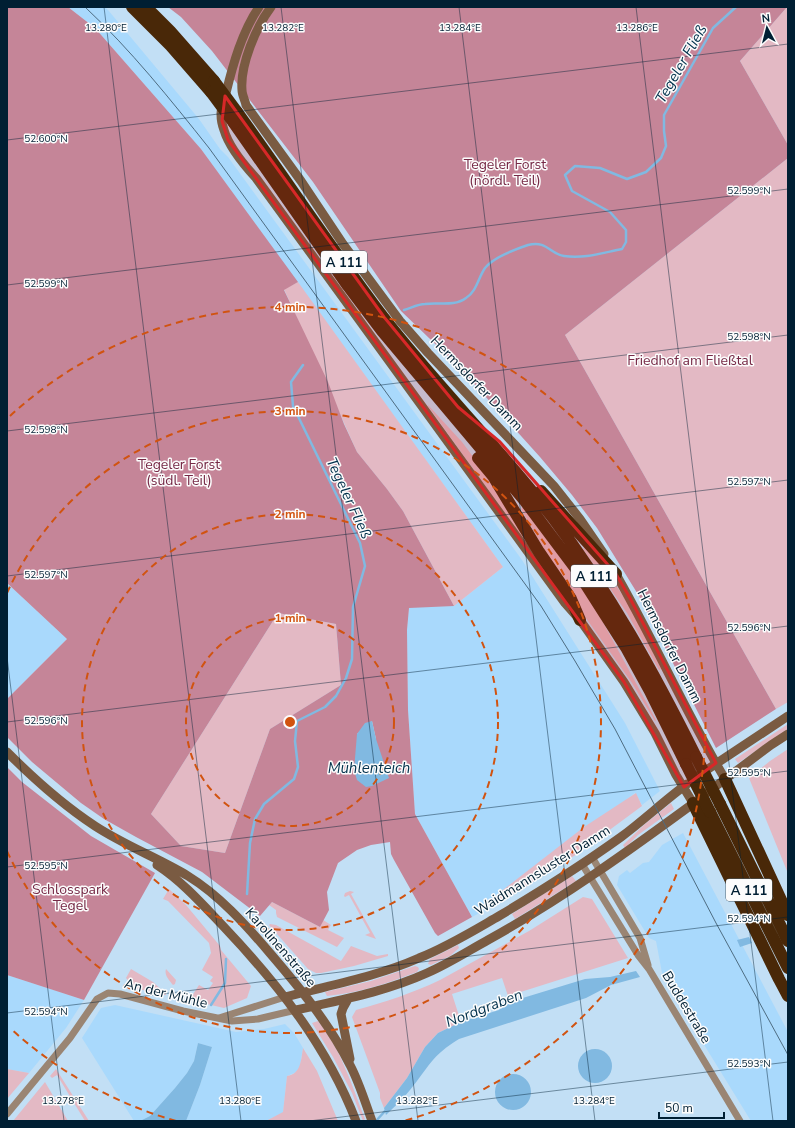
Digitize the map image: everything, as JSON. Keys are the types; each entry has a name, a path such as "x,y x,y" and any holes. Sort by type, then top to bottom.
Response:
{"highway":[{"name":"A 111","path":"132,7 212,87"},
{"name":"A 111","path":"146,7 170,32 236,117 384,317 548,511 588,566 642,653 691,760 710,812 788,968"},
{"name":"A 111","path":"236,117 348,286 398,352 520,495 576,569 626,649 691,760 720,804 788,941"},
{"path":"398,352 422,386 493,476 543,559 571,599 580,620"},
{"path":"465,414 500,442 547,498 616,574"},
{"path":"725,779 788,914"},
{"path":"693,803 778,979 788,996"}],"main road":[{"path":"259,7 251,20 242,43 230,78 221,113 224,130 228,140 624,682 693,803"},
{"name":"Hermsdorfer Damm","path":"271,7 257,30 243,72 242,92 246,105 301,181 383,300 428,353 554,486 580,519 607,559 630,598 691,719 725,779"},
{"name":"Waidmannsluster Damm","path":"285,997 369,976 420,958 484,924 544,889 582,864 622,836 684,786 716,763 788,716"},
{"path":"296,1010 348,999 410,980 443,965 515,925 590,878 788,734"},
{"name":"Karolinenstraße","path":"7,752 27,772 60,800 96,826 177,879 228,931 296,1010 326,1058 343,1090 356,1121"},
{"name":"Karolinenstraße","path":"116,838 188,876 209,891 250,930 291,977 334,1037 351,1066 371,1118"},
{"path":"348,999 341,1014 351,1066"}],"street":[{"name":"Buddestraße","path":"592,857 640,938 649,969"},
{"name":"Buddestraße","path":"582,864 638,955 649,969 740,1121"},
{"name":"An der Mühle","path":"7,1114 70,1038 97,999 108,993 123,995 217,1019 232,1021 245,1020 296,1010"},
{"name":"An der Mühle","path":"217,1019 285,997"}],"highlighted area":[{"path":"225,96 384,317 458,407 500,442 616,574 716,763 684,787 624,682 228,140 222,121"}],"shaded area":[{"path":"68,7 105,7 199,119 220,149 228,157 522,560 625,723 660,791 642,805 635,793 496,901 496,904 472,917 415,814 408,710 407,630 409,607 454,606 503,567 201,149 95,28"},
{"path":"7,583 67,639 7,699"},
{"path":"683,833 788,1032 788,1121 751,1121 663,978 656,941 649,938 617,885 619,876 627,870 630,873 643,863 649,862 662,845"},
{"path":"7,975 84,1000 66,1028 29,1073 7,1069"},
{"path":"115,1005 236,1032 264,1029 285,1024 294,1033 303,1048 300,1066 297,1072 287,1076 283,1113 266,1121 186,1121 200,1085 212,1047 198,1043 194,1061 175,1088 150,1116 140,1121 134,1121 82,1038 101,1008"}],"green space":[{"name":"Tegeler Forst (südl. Teil)","path":"7,7 68,7 95,28 201,149 298,282 284,290 328,382 344,424 357,452 403,511 454,606 409,608 407,630 408,710 415,814 472,917 438,936 394,860 391,854 390,842 371,845 357,850 338,863 327,892 329,910 320,927 272,902 260,916 202,872 104,819 81,803 32,762 7,737 7,699 67,639 7,583","holes":["278,613 336,624 341,685 270,729 225,853 181,846 151,814","372,721 376,739 357,734"]},
{"name":"Tegeler Forst (nördl. Teil)","path":"168,7 787,7 740,61 788,145 788,158 565,335 776,709 716,748 639,596 597,528 540,457 457,365 401,311 313,182 212,51 181,17"},
{"path":"788,7 788,145 740,61"},
{"name":"Friedhof am Fließtal","path":"788,158 788,702 776,709 565,335"},
{"path":"298,282 503,567 454,606 403,511 357,452 284,289"},
{"path":"428,406 462,442 495,486 525,541"},
{"path":"523,507 573,574 599,615 656,720 655,721 632,683 571,597 521,509"},
{"path":"584,548 602,567 626,601 661,669 659,670 627,613 583,549"},
{"path":"278,613 336,624 341,685 270,729 225,853 181,846 151,814"},
{"path":"788,724 788,729 738,763 735,759"},
{"path":"788,749 788,870 787,871 749,778"},
{"name":"Schlosspark Tegel","path":"7,767 22,782 91,836 155,873 84,1000 7,975"},
{"path":"636,793 642,806 577,854 496,904 496,898 499,893 584,827"},
{"path":"671,803 674,809 638,835 625,848 623,845 645,824"},
{"path":"572,876 576,881 515,919 512,914"},
{"path":"169,889 186,905 251,986 247,998 224,1008 194,1001 192,996 199,985 208,990 213,983 210,981 213,977 202,970 211,953 209,943 168,901 163,899"},
{"path":"350,891 354,892 351,894 376,939 365,935 370,933 349,895 344,896 345,893"},
{"path":"583,897 592,899 628,958 508,996 502,978 452,994 461,1022 438,1033 425,1047 407,1078 384,1108 380,1098 380,1093 352,1017 356,1010 399,997 440,980 529,931"},
{"path":"272,902 320,927 323,920 331,925 328,930 344,938 337,947 277,917 276,910 269,905"},
{"path":"269,925 276,925 341,961 351,946 377,956 388,954 388,956 354,966 316,973 308,969"},
{"path":"458,945 459,948 450,956 431,965 428,964 430,959"},
{"path":"415,966 419,969 417,972 373,987 339,995 327,996 325,992 371,981"},
{"path":"131,969 153,982 166,995 134,987 126,978"},
{"path":"166,969 176,980 175,984 173,985 167,977"},
{"path":"318,1021 340,1056 365,1119 363,1121 352,1093 333,1057 312,1023"},
{"path":"303,1048 317,1071 338,1121 266,1121 283,1112 287,1076 292,1075 300,1066"},
{"path":"7,1069 29,1073 7,1099"},
{"path":"56,1069 89,1121 85,1121 57,1075 52,1078 50,1076"},
{"path":"45,1082 68,1121 13,1121"}],"water":[{"name":"Mühlenteich","path":"372,721 376,739 389,778 372,786 366,787 357,780 354,770 357,734 365,723"},
{"path":"749,937 752,943 740,947 737,940"},
{"path":"636,971 640,977 611,985 586,998 459,1039 436,1056 407,1093 386,1115 384,1108 407,1078 425,1047 438,1033 461,1022 499,1010 501,1008 500,1005 585,979 610,977"},
{"path":"198,1043 212,1047 200,1085 186,1121 140,1121 150,1116 187,1073 194,1061"},
{"path":"595,1049 607,1054 612,1066 607,1078 595,1083 583,1078 578,1066 583,1054"},
{"path":"513,1074 523,1077 528,1082 531,1092 528,1102 523,1107 513,1110 503,1107 498,1102 495,1092 498,1082 503,1077"}],"waterway":[{"name":"Tegeler Fließ","path":"404,310 422,304 451,303 461,301 473,292 485,268 489,264 505,254 528,245 540,244 559,255 571,257 593,255 622,249 626,242 626,230 610,212 572,191 565,175 575,166 600,168 627,179 646,172 661,158 666,146 664,115 713,28 736,7"},
{"name":"Tegeler Fließ","path":"247,894 250,843 255,819 264,804 294,779 298,767 295,741 297,721 325,707 336,696 346,678 352,659 353,607 365,566 360,543 293,406 291,382 303,365"},
{"name":"Tegeler Fließ","path":"211,1005 225,983 226,959"},
{"name":"Nordgraben","path":"376,1121 385,1111"}],"tram line":[{"path":"85,7 118,40 165,93 209,148 541,606 615,729 716,923 788,1055"}]}
